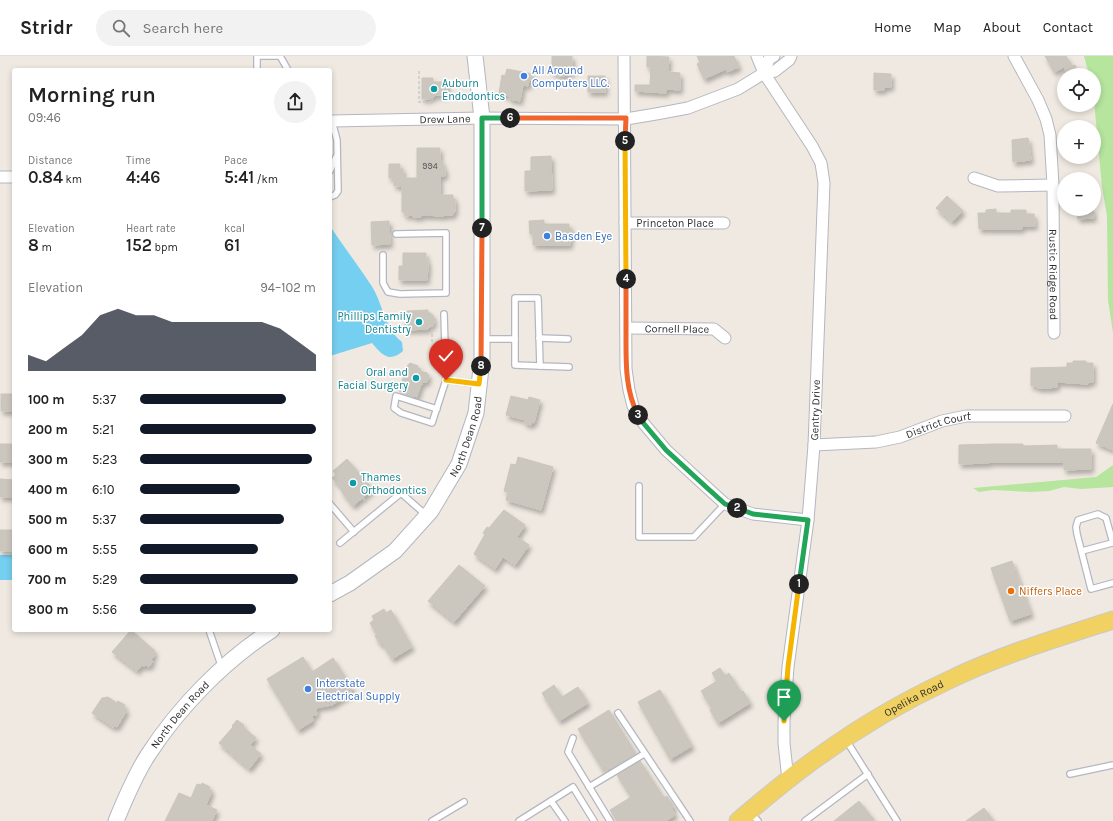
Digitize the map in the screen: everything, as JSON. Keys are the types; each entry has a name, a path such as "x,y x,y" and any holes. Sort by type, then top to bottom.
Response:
{"main road":[{"name":"Opelika Road","path":"749,818 788,780 821,755 845,738 905,702 949,680 994,661 1033,646 1113,620"}],"street":[{"name":"North Dean Road","path":"332,593 350,583 394,552 432,511 459,464 476,413 482,359 482,118 475,56"},
{"path":"624,56 626,118 626,369 633,406 640,419 666,450 725,504 753,514 808,520"},
{"name":"Gentry Drive","path":"757,56 764,73 812,146 821,164 824,183 814,445 808,520 788,667 784,721 784,742 788,780"},
{"name":"Drew Lane","path":"764,73 769,59 774,56"},
{"name":"Drew Lane","path":"332,120 626,118 656,114 688,108 738,89 764,73 775,71 789,60 791,56"},
{"name":"Rustic Ridge Road","path":"1014,56 1038,100 1046,119 1050,135 1053,185 1054,333"},
{"path":"0,177 12,177"},
{"path":"974,178 998,186 1053,185"},
{"name":"Princeton Place","path":"625,223 724,223"},
{"name":"Cornell Place","path":"626,328 714,329 725,338"},
{"name":"District Court","path":"814,445 876,442 900,437 942,421 966,416 1065,416"},
{"name":"North Dean Road","path":"116,821 123,804 148,756 180,712 222,668 269,632"}],"lane":[{"path":"257,68 257,56 280,56 287,68"},
{"path":"332,123 337,140 338,190 335,195 332,196"},
{"path":"332,166 337,153"},
{"path":"383,256 383,283 388,292 400,294 446,293 446,233 396,234"},
{"path":"540,366 538,298 514,298 515,365 540,366 569,367"},
{"path":"437,409 396,396 394,402 394,408 401,413 432,423 437,409 446,380 444,314"},
{"path":"539,338 568,339"},
{"path":"482,339 514,339"},
{"path":"446,380 479,384"},
{"path":"640,486 640,537 694,537 725,504"},
{"path":"340,543 401,493 427,516"},
{"path":"332,506 354,532"},
{"path":"1082,551 1113,543 1106,518 1098,514 1078,520 1076,527 1082,551 1092,589 1113,583"},
{"path":"210,632 222,668"},
{"path":"618,713 687,820"},
{"path":"573,738 568,752 610,821"},
{"path":"845,738 897,821"},
{"path":"589,787 644,754"},
{"path":"1070,774 1113,765"},
{"path":"805,821 868,774"},
{"path":"519,821 573,787 594,821"},
{"path":"551,801 565,821"},
{"path":"432,821 464,802"}],"path":[{"path":"419,71 419,102 432,102 432,97"},
{"path":"432,342 432,326 438,326"},
{"path":"363,498 368,503"}],"green space":[{"path":"1084,56 1113,56 1113,333 1108,300 1107,216 1100,164 1101,120 1096,120 1095,112 1101,112 1101,68 1087,68"},
{"path":"1113,465 1113,487 1081,489 1064,487 1049,491 1030,492 993,490 979,492 973,488 1096,477"}],"water":[{"path":"332,229 371,285 387,323 402,342 403,351 398,355 390,357 386,356 372,343 332,355"},
{"path":"0,555 12,555 12,580 0,580"}],"building":[{"path":"552,56 572,56 572,73 565,73 565,76 558,76 558,73 552,73"},
{"path":"647,56 669,57 668,72 680,73 680,90 666,89 666,93 635,91 635,85 650,85 651,67 647,67"},
{"path":"697,56 734,56 739,67 727,72 726,69 704,79 697,64 700,63"},
{"path":"1045,56 1066,56 1072,66 1075,65 1076,68 1057,68 1057,70 1054,72"},
{"path":"507,69 533,74 532,81 529,80 528,86 523,85 520,101 509,99 510,96 499,94 502,75 505,76"},
{"path":"874,73 891,74 891,87 884,87 884,90 874,90"},
{"path":"588,76 605,76 605,92 588,92"},
{"name":"Auburn Endodontics","path":"422,78 433,78 433,82 447,82 447,95 434,95 434,97 430,97 430,99 422,99"},
{"path":"1028,138 1031,160 1013,162 1012,140"},
{"path":"417,148 440,148 440,162 443,162 445,176 440,176 440,195 453,195 453,199 455,199 455,212 453,212 453,215 421,215 421,217 413,217 413,215 405,216 405,212 402,212 402,186 394,186 394,178 389,178 389,164 400,164 400,169 403,169 403,178 417,178"},
{"path":"551,156 552,190 525,191 525,171 531,171 531,157"},
{"path":"947,196 963,211 952,222 936,208"},
{"path":"996,209 996,213 1011,213 1011,210 1026,210 1026,214 1034,214 1035,226 1022,226 1022,229 979,229 978,213 986,213 986,210"},
{"path":"1078,216 1094,216 1094,218 1078,219"},
{"path":"544,220 544,224 569,224 572,237 570,237 570,245 533,245 533,234 530,234 529,221"},
{"path":"389,221 390,244 372,245 371,222"},
{"path":"403,253 426,253 426,260 428,260 427,280 399,280 399,266 403,266"},
{"name":"Phillips Family Dentistry","path":"428,310 428,313 433,315 434,324 431,324 431,327 428,327 428,329 407,330 407,325 405,325 405,315 407,315 407,311"},
{"path":"1073,361 1086,361 1086,363 1093,363 1093,382 1088,382 1088,384 1057,382 1057,387 1052,388 1037,388 1037,386 1031,386 1031,368 1067,367 1067,363 1073,363"},
{"name":"Oral and Facial Surgery","path":"410,363 418,366 418,368 421,369 420,371 429,375 427,382 423,382 421,385 417,397 404,394 405,393 399,391 407,366"},
{"path":"1,394 12,394 12,411 1,411"},
{"path":"511,396 528,400 529,397 540,400 534,423 532,422 531,425 524,423 525,420 506,415"},
{"path":"1113,404 1113,450 1096,443"},
{"path":"0,444 12,444 12,462 0,462"},
{"path":"1023,444 1023,446 1057,445 1057,449 1091,449 1091,469 1064,470 1064,462 989,462 959,464 959,445"},
{"path":"518,457 553,467 541,510 506,500 508,492 504,491 511,464 516,465"},
{"name":"Thames Orthodontics","path":"347,459 373,489 353,506 341,491 343,490 332,478 336,475 333,471"},
{"path":"0,479 12,480 12,497 0,497"},
{"path":"504,510 525,525 517,537 529,545 515,565 503,557 495,569 474,554 485,534 483,533 487,527 489,528"},
{"path":"0,530 12,530 12,551 0,551"},
{"name":"Niffers Place","path":"1012,561 1031,614 1010,621 991,568"},
{"path":"459,565 485,586 454,622 428,601"},
{"path":"384,609 386,613 391,610 412,647 392,659 382,643 380,644 375,636 377,635 370,623 374,620 372,616"},
{"path":"129,632 133,632 155,651 153,654 155,655 151,660 153,661 149,667 146,665 144,667 142,665 137,671 112,652"},
{"path":"303,657 312,672 333,658 352,688 351,693 332,705 316,708 317,715 312,715 313,721 298,730 267,679"},
{"path":"720,668 725,676 729,673 750,703 718,723 710,710 712,709 701,691 717,681 712,673"},
{"path":"554,685 562,697 578,687 588,703 559,721 542,693"},
{"path":"660,690 692,746 670,759 638,702"},
{"path":"108,697 117,703 118,701 125,705 123,708 127,710 117,727 113,727 92,713 102,698"},
{"path":"609,710 636,754 604,772 578,729"},
{"path":"237,720 256,738 250,745 261,754 249,769 219,743"},
{"path":"640,761 664,798 667,796 674,807 672,809 675,815 666,821 617,821 610,810 631,797 617,775"},
{"path":"202,783 210,787 209,789 212,791 206,805 217,810 212,821 165,821 179,793 191,798 197,784 201,785"},
{"path":"859,801 875,821 834,821"},
{"path":"984,808 994,821 966,821"}],"place":[{"name":"All Around Computers LLC.","path":"524,76"},
{"name":"Auburn Endodontics","path":"434,89"},
{"name":"Basden Eye","path":"547,236"},
{"name":"Phillips Family Dentistry","path":"419,322"},
{"name":"Oral and Facial Surgery","path":"416,378"},
{"name":"Thames Orthodontics","path":"353,483"},
{"name":"Niffers Place","path":"1011,591"},
{"name":"Interstate Electrical Supply","path":"308,689"}],"route":[{"path":"446,380 479,384 482,359 482,118 626,118 626,369 633,406 640,419 666,450 725,504 753,514 808,520 788,667 784,721"}]}
